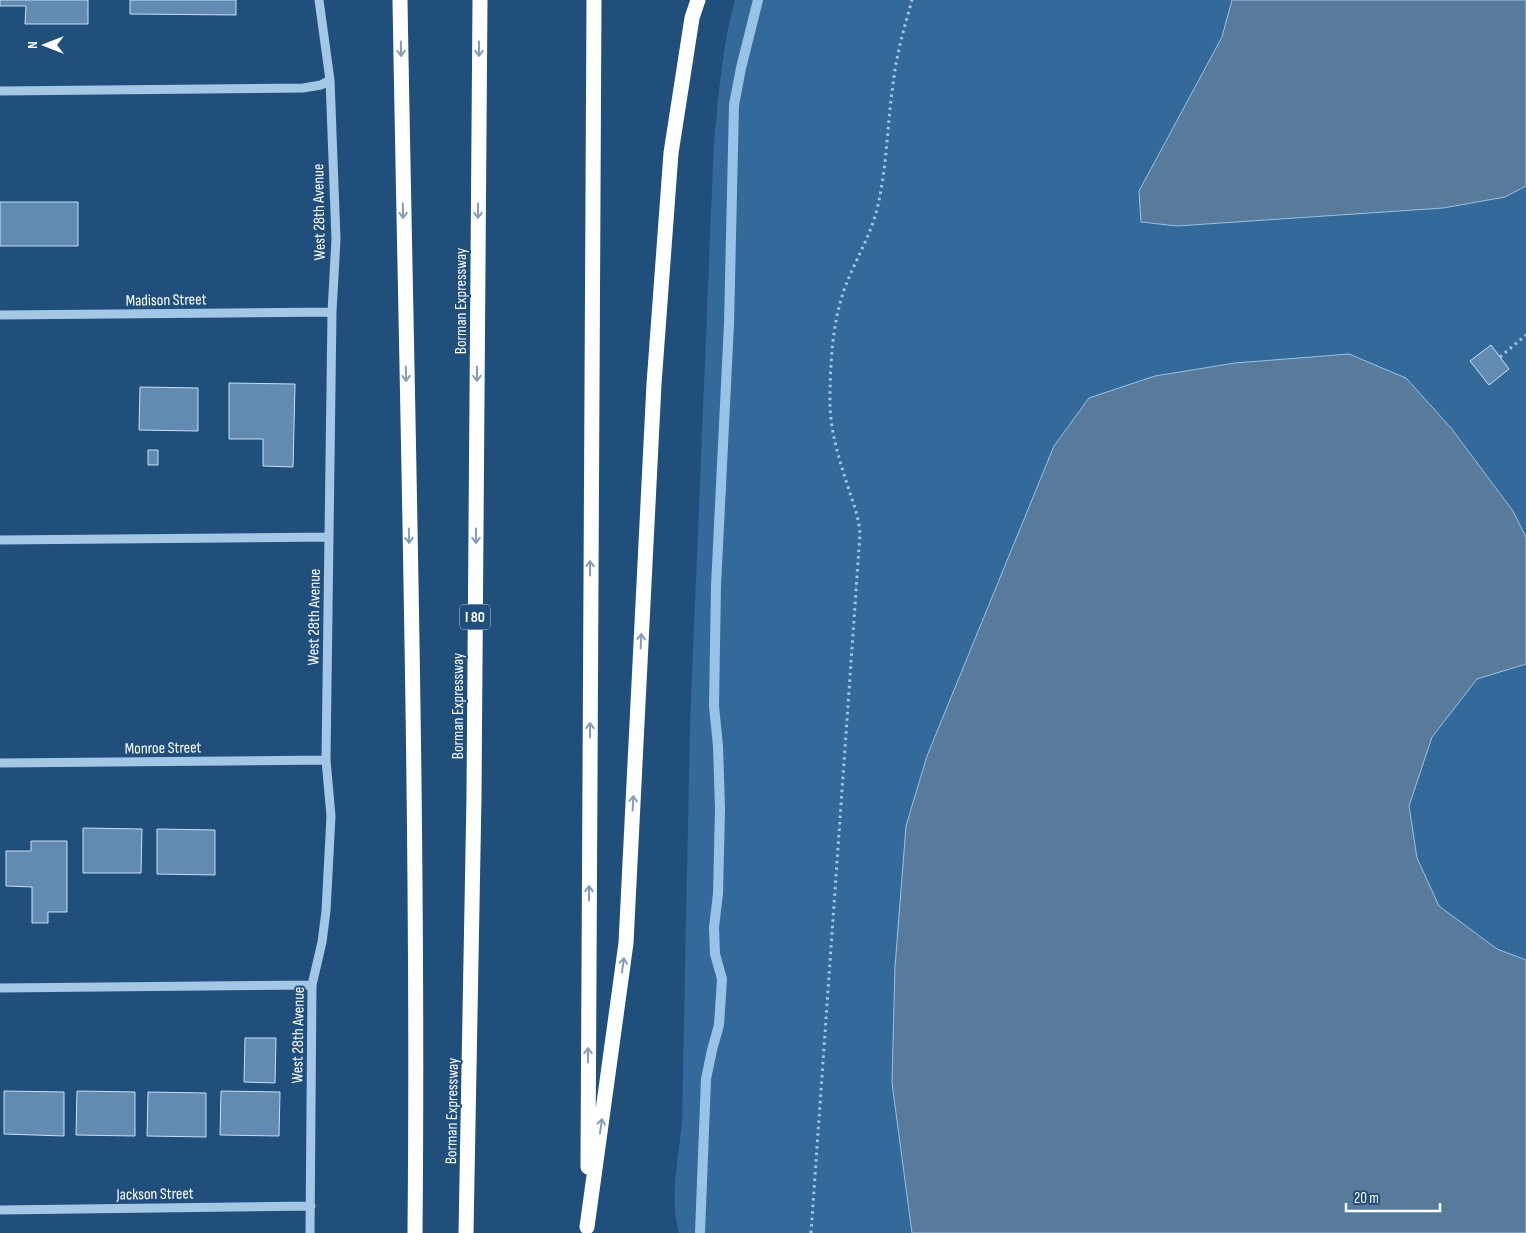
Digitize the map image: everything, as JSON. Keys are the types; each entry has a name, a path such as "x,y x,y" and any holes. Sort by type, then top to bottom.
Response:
{"highway":[{"path":"400,0 412,705 416,1081 415,1233"},
{"name":"Borman Expressway","path":"466,1233 474,796 480,0"},
{"path":"587,1230 594,0"},
{"path":"587,1230 626,943 654,384 672,153 692,18 698,0"}],"street":[{"name":"West 28th Avenue","path":"310,1233 312,986 322,942 326,911 331,816 326,760 332,312 336,238 330,80 319,0"},
{"path":"0,91 303,88 321,85 330,80"},
{"name":"Madison Street","path":"0,315 332,312"},
{"path":"0,540 329,537"},
{"name":"Monroe Street","path":"0,764 326,760"},
{"path":"0,988 312,986"},
{"name":"Jackson Street","path":"0,1210 311,1206"}],"path":[{"path":"811,1233 860,534 857,515 838,456 833,431 830,404 833,345 835,325 843,294 869,235 878,208 884,177 893,83 901,41 912,0"},
{"path":"1500,357 1526,335"}],"shaded area":[{"path":"735,0 1232,0 1222,37 1139,191 1141,222 1177,226 1443,208 1505,197 1526,186 1526,537 1513,511 1451,428 1406,378 1349,354 1235,363 1155,376 1089,398 1054,446 927,756 906,826 892,1083 912,1233 679,1233 676,1220 675,1192 682,1122 690,726 714,141 724,52"},
{"path":"1232,0 1526,0 1526,186 1505,197 1443,208 1177,226 1141,222 1139,191 1222,37"},
{"path":"1349,354 1406,378 1451,428 1513,511 1526,537 1526,664 1477,679 1432,737 1409,806 1417,858 1439,906 1497,949 1526,960 1526,1233 912,1233 892,1083 895,967 906,826 927,756 1054,446 1089,398 1155,376 1235,363"},
{"path":"1526,664 1526,960 1497,949 1439,906 1417,858 1409,806 1432,737 1477,678"}],"building":[{"path":"0,0 88,0 88,24 25,24 26,6 0,6"},
{"path":"130,0 236,0 236,15 130,14"},
{"path":"0,202 78,202 78,246 0,246"},
{"path":"1491,345 1509,369 1489,385 1470,361"},
{"path":"229,383 295,384 293,467 263,466 263,439 229,439"},
{"path":"140,387 198,388 198,431 139,430"},
{"path":"148,450 158,450 158,465 148,465"},
{"path":"83,828 142,829 141,873 83,873"},
{"path":"157,829 215,830 215,875 157,874"},
{"path":"31,841 67,841 67,912 48,912 48,923 32,923 32,887 6,886 6,851 31,851"},
{"path":"245,1038 276,1038 275,1083 244,1082"},
{"path":"4,1091 64,1092 64,1136 4,1134"},
{"path":"77,1091 135,1092 135,1136 76,1135"},
{"path":"221,1091 280,1092 279,1136 220,1135"},
{"path":"148,1092 206,1093 206,1137 147,1136"}],"waterway":[{"path":"700,1233 706,1079 719,1025 722,979 715,954 714,927 718,894 720,808 718,746 714,706 716,586 729,324 734,105 758,0"}]}
